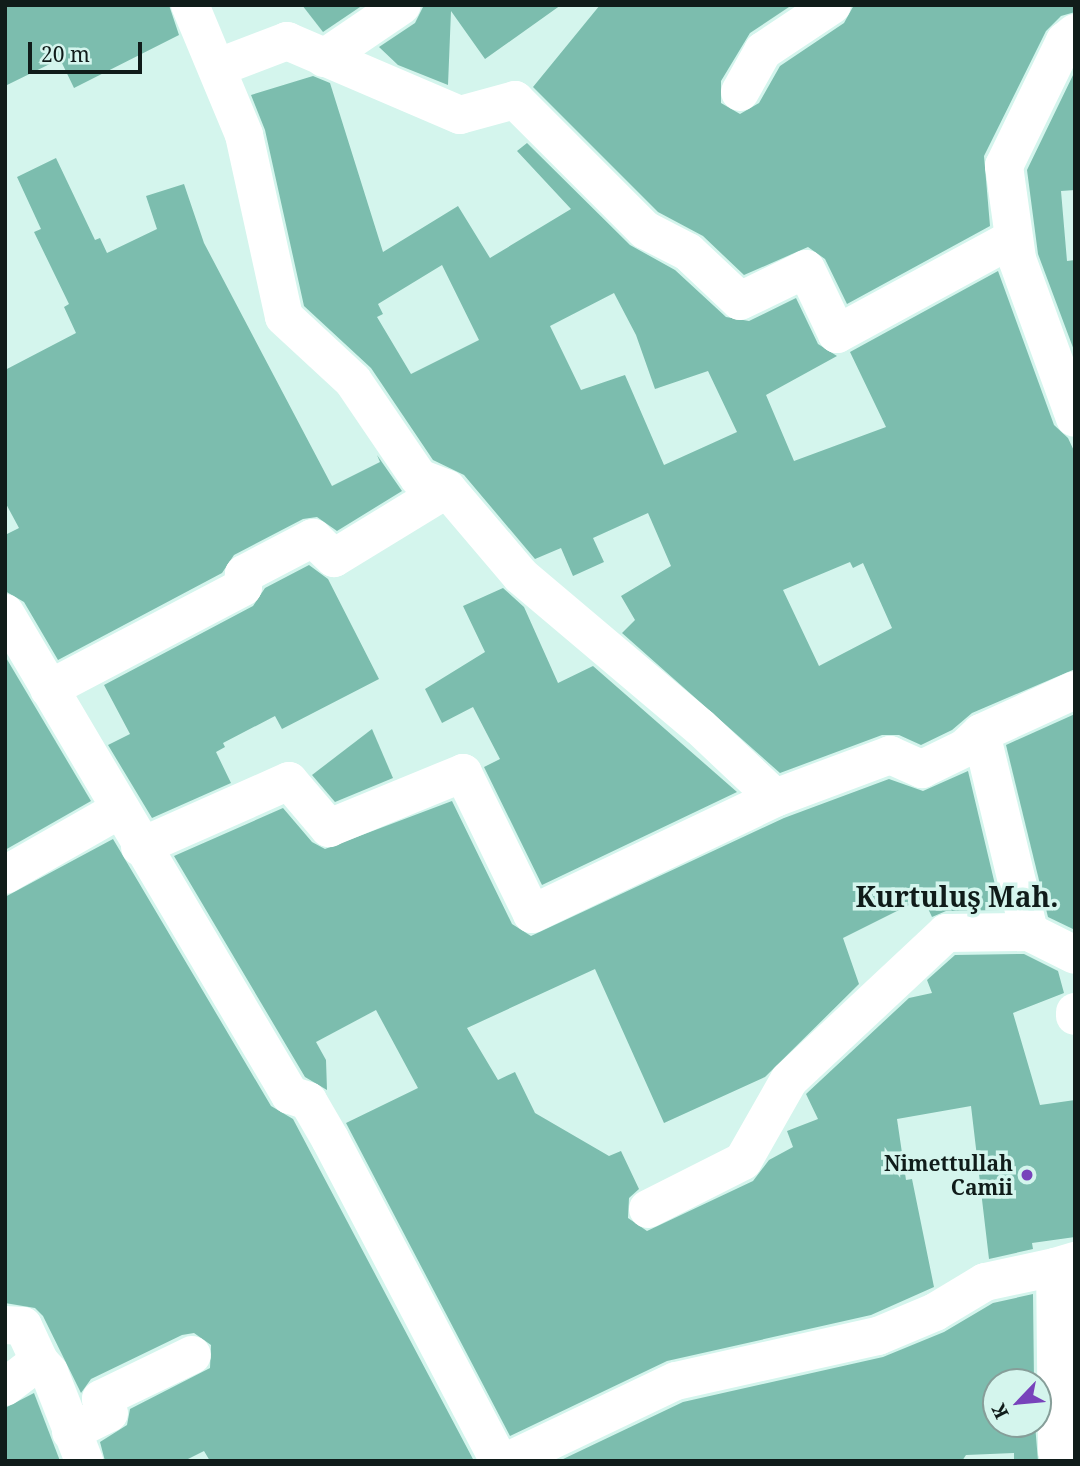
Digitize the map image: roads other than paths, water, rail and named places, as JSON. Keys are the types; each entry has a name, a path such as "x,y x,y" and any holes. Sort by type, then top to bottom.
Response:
{"street":[{"path":"190,5 219,67 244,135 284,317 354,381 419,478 447,489 521,576 700,727 775,798"},
{"path":"324,58 402,5"},
{"path":"740,92 763,51 832,5"},
{"path":"1075,33 1065,41 1004,166 1017,259 1075,418"},
{"path":"219,67 286,41 460,115 515,100 645,230 688,252 740,301 806,269 837,334 1014,238"},
{"path":"49,689 243,587 244,574 313,538 334,558 447,489"},
{"path":"5,613 140,847 290,1094 308,1101 499,1461"},
{"path":"140,847 289,781 329,828 463,773 532,914 775,798 890,755 922,769 965,748 981,733 1075,690"},
{"path":"981,733 1028,932"},
{"path":"5,875 119,810"},
{"path":"648,1209 743,1161 789,1080 946,933 1028,932 1075,955"},
{"path":"508,1461 676,1381 878,1336 935,1312 985,1282 1065,1264 1057,1451 1063,1461"},
{"path":"5,1325 23,1326 39,1361 49,1372 78,1446 109,1413 101,1399 192,1355"},
{"path":"5,1387 39,1361"}],"place":[{"name":"Nimettullah Camii","path":"1027,1175"}],"district":[{"name":"Kurtuluş Mah.","path":"957,896"}]}
